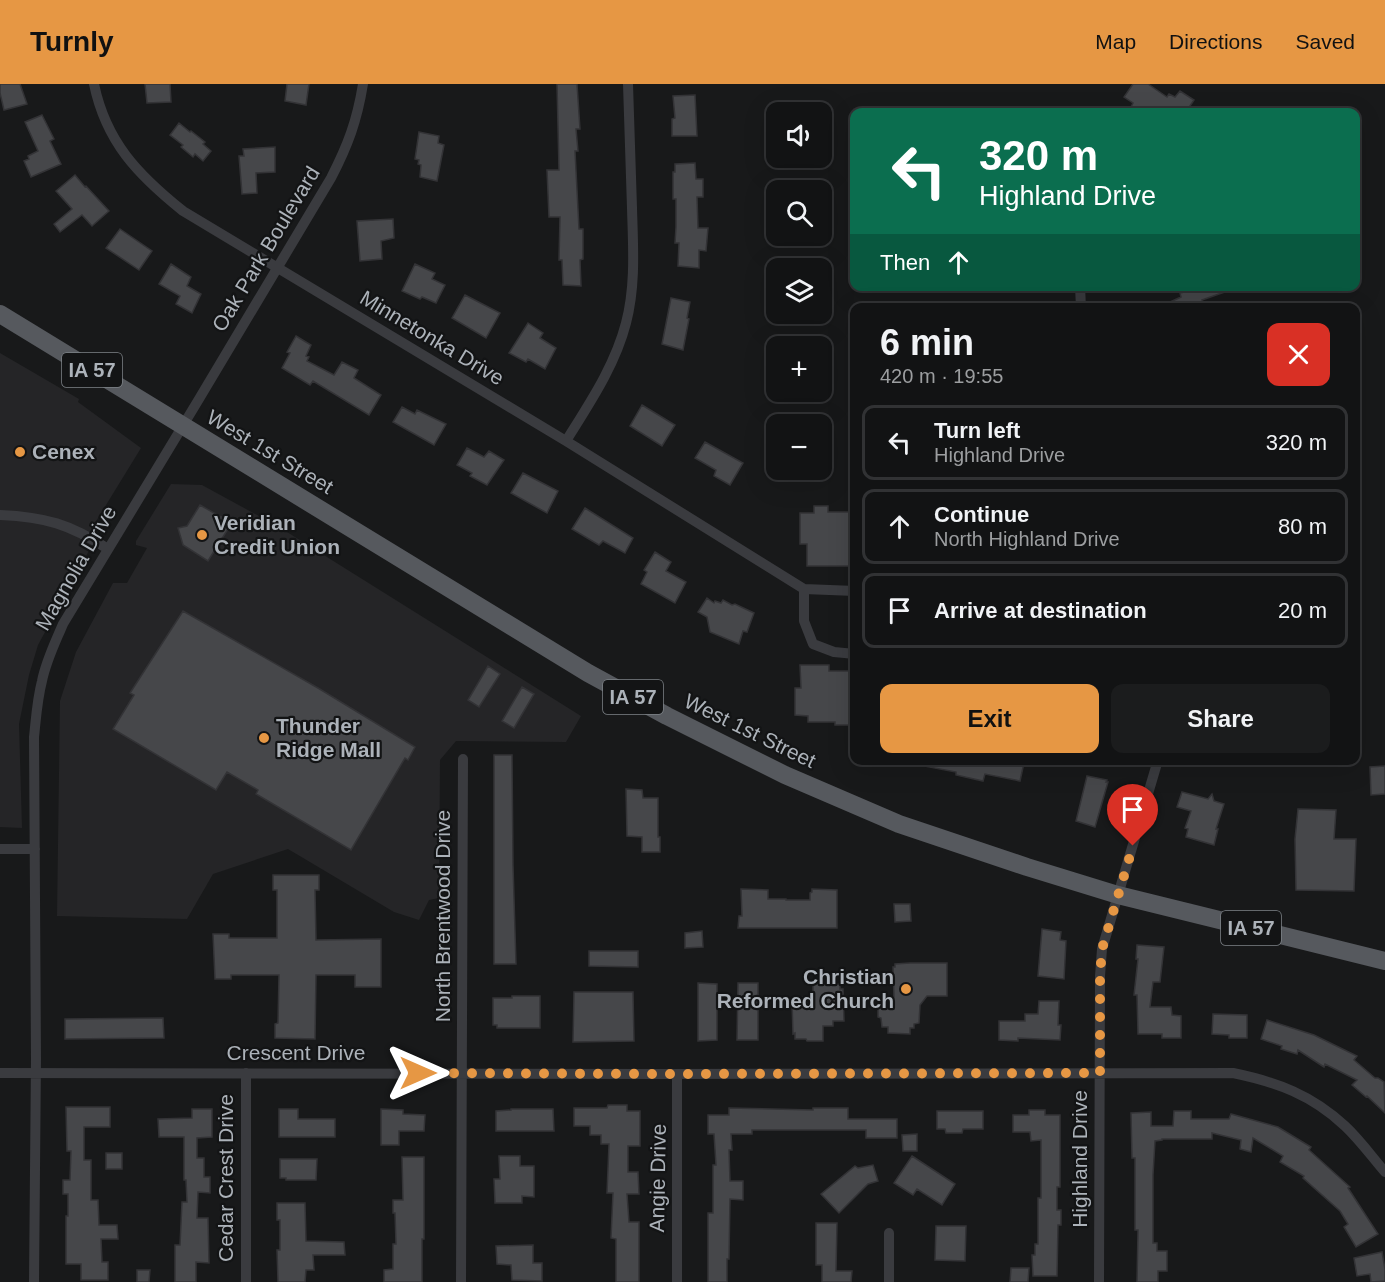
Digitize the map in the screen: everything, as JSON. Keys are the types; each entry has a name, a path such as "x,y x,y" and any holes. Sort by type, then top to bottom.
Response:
{"main road":[{"name":"West 1st Street","path":"0,314 588,673 785,775 899,824 1027,867 1118,895 1385,961"}],"street":[{"name":"Minnetonka Drive","path":"94,84 110,132 122,151 152,185 183,211 566,441 800,586"},
{"name":"Oak Park Boulevard","path":"183,425 331,178 355,126 363,84"},
{"path":"566,441 605,375 626,322 634,265 628,84"},
{"name":"Magnolia Drive","path":"34,1282 36,1073 34,737 38,704 50,655 63,624 183,425"},
{"path":"0,515 26,516 62,524 89,536 108,549"},
{"path":"850,591 800,586 804,621 813,644 834,652 850,654"},
{"name":"North Brentwood Drive","path":"461,1282 463,759"},
{"name":"Highland Drive","path":"1099,1282 1102,949 1157,765"},
{"path":"0,849 35,849"},
{"name":"Crescent Drive","path":"0,1073 1233,1073 1278,1084 1316,1102 1346,1127 1385,1172"},
{"name":"Cedar Crest Drive","path":"246,1073 246,1282"},
{"name":"Angie Drive","path":"676,1282 677,1074"},
{"path":"889,1233 889,1282"}],"shaded area":[{"path":"0,353 79,399 78,402 141,448 95,523 98,534 38,645 19,724 22,828 0,827"},
{"path":"171,484 202,485 279,527 581,716 566,742 456,741 440,760 439,898 429,900 419,920 394,912 288,849 213,874 187,919 57,916 60,701 76,652 113,583 127,583 147,548 136,545 136,541"}],"building":[{"path":"0,84 20,84 27,104 4,110"},
{"path":"145,84 170,84 171,102 147,103"},
{"path":"287,84 309,84 306,105 285,101"},
{"path":"557,84 577,84 580,129 576,129 578,151 575,151 579,229 583,229 583,259 580,260 581,286 563,285 562,260 559,260 560,217 549,217 547,170 559,170"},
{"path":"1133,84 1148,84 1167,97 1169,94 1175,97 1180,91 1194,100 1189,108 1132,108 1133,103 1124,97"},
{"path":"695,95 697,136 672,136 672,119 675,118 673,96"},
{"path":"42,115 54,139 50,141 61,164 31,177 24,161 38,151 25,122"},
{"path":"179,123 205,142 203,144 211,151 203,161 195,154 193,157 170,135"},
{"path":"419,132 439,136 438,143 444,145 437,181 420,177 421,165 418,164 419,160 415,159"},
{"path":"275,147 275,172 256,173 257,193 242,194 239,156 244,156 243,149"},
{"path":"695,163 696,179 703,179 703,197 697,197 698,228 708,228 706,251 699,250 699,268 678,266 679,243 675,243 676,199 673,199 675,164"},
{"path":"75,175 109,211 92,226 82,215 60,232 54,224 72,209 56,191"},
{"path":"393,219 394,238 381,241 382,259 360,261 357,221"},
{"path":"120,229 152,251 139,270 106,248"},
{"path":"171,264 191,277 187,286 201,294 192,313 176,304 180,296 159,284"},
{"path":"415,264 435,273 432,279 445,285 436,303 402,291"},
{"path":"1228,291 1202,300 1203,303 1168,303 1181,297 1180,293"},
{"path":"465,295 500,313 486,338 452,318"},
{"path":"671,298 690,302 683,350 662,344"},
{"path":"528,323 543,333 540,338 556,348 545,369 528,359 526,362 509,353"},
{"path":"296,336 311,345 306,356 309,357 307,361 334,375 342,362 358,370 354,378 381,395 369,415 313,381 310,385 282,368 290,353 287,352"},
{"path":"642,405 675,425 662,446 630,426"},
{"path":"402,407 415,414 417,410 446,424 434,445 393,422"},
{"path":"705,442 743,463 730,485 714,476 716,470 695,458"},
{"path":"467,448 484,457 489,451 504,460 487,485 470,476 472,473 457,465"},
{"path":"523,473 558,491 547,513 511,493"},
{"name":"Veridian Credit Union","path":"200,505 233,521 208,561 183,545 178,528 187,526"},
{"path":"814,506 828,506 828,512 850,512 850,566 807,566 807,544 800,544 800,513 814,513"},
{"path":"585,508 633,538 625,553 603,541 599,545 572,529"},
{"path":"655,552 671,562 666,571 686,582 675,603 641,584 647,572 644,570"},
{"path":"707,598 714,603 715,601 721,603 723,600 754,613 747,632 743,631 739,644 710,632 707,617 698,612"},
{"name":"Thunder Ridge Mall","path":"183,611 318,688 415,747 408,760 405,758 351,850 256,794 258,790 227,772 216,790 113,729 134,695 130,693"},
{"path":"800,665 829,665 829,671 850,671 850,725 835,725 835,722 808,722 808,716 795,715 795,688 801,688"},
{"path":"488,666 500,674 479,707 468,700"},
{"path":"522,687 534,694 514,728 502,721"},
{"path":"494,755 512,755 516,964 494,964"},
{"path":"1024,765 1020,781 985,774 983,781 956,775 956,772 924,766"},
{"path":"1385,766 1385,794 1371,795 1370,767"},
{"path":"1087,776 1108,782 1095,827 1076,821"},
{"path":"626,789 642,790 643,798 658,798 660,852 642,852 642,837 627,836"},
{"path":"1182,792 1208,799 1212,794 1214,801 1224,804 1216,829 1218,829 1214,845 1186,837 1188,829 1185,828 1191,811 1177,807"},
{"path":"1298,809 1336,810 1334,839 1356,839 1354,891 1296,890 1295,839"},
{"path":"273,875 319,875 319,890 315,890 316,940 381,939 381,987 355,987 355,975 316,975 315,1039 275,1038 275,1024 278,1023 279,975 231,975 231,979 215,979 213,934 229,934 229,938 277,938 277,890 273,890"},
{"path":"741,889 768,890 768,899 786,900 810,900 812,889 837,890 837,928 738,928 739,916 742,916"},
{"path":"894,904 910,904 911,921 895,922"},
{"path":"1042,929 1061,932 1060,940 1066,941 1064,979 1038,976"},
{"path":"702,931 703,947 685,948 685,933"},
{"path":"1137,945 1164,947 1160,982 1153,982 1150,1007 1171,1007 1172,1015 1181,1016 1181,1038 1162,1038 1162,1034 1138,1034 1137,995 1134,995 1138,959 1136,959"},
{"path":"589,951 638,951 638,967 589,966"},
{"path":"947,963 947,996 927,996 920,1005 919,1023 914,1024 914,1028 910,1028 910,1034 888,1033 888,1027 882,1027 881,1018 878,1017 878,1002 882,1003 882,997 894,997 893,967 895,964"},
{"path":"813,981 832,981 832,984 840,984 840,989 843,989 844,1021 833,1021 833,1026 823,1026 823,1041 795,1039 795,1033 793,1034 792,1002 802,1002 803,997 813,997"},
{"path":"698,983 717,984 717,1040 698,1041"},
{"path":"738,983 758,983 758,1040 737,1040"},
{"path":"574,992 633,992 634,1041 573,1042"},
{"path":"512,996 540,996 540,1028 497,1028 497,1025 493,1025 493,998 512,998"},
{"path":"1039,1001 1059,1001 1060,1040 1018,1038 1018,1041 999,1040 999,1021 1025,1021 1025,1014 1038,1014"},
{"path":"1213,1014 1247,1015 1247,1038 1229,1038 1229,1035 1212,1034"},
{"path":"163,1018 164,1038 65,1039 65,1019"},
{"path":"1267,1020 1314,1035 1357,1056 1354,1060 1375,1078 1384,1082 1385,1113 1352,1085 1357,1080 1325,1064 1324,1067 1298,1050 1297,1054 1261,1039"},
{"path":"608,1105 627,1105 627,1111 640,1111 640,1146 628,1146 628,1172 638,1172 639,1194 627,1194 629,1222 639,1222 639,1282 616,1282 616,1239 611,1238 613,1193 607,1193 609,1144 601,1144 601,1135 590,1135 590,1126 574,1126 574,1108 607,1108"},
{"path":"66,1107 110,1107 110,1127 84,1127 84,1160 91,1160 91,1200 98,1200 99,1225 117,1225 118,1239 101,1239 102,1262 108,1262 108,1280 81,1280 81,1264 66,1264 68,1194 63,1194 63,1180 70,1180 71,1151 67,1151"},
{"path":"729,1108 813,1110 813,1108 848,1108 848,1119 897,1119 897,1138 866,1138 866,1130 752,1130 752,1134 731,1134 730,1181 743,1181 743,1200 730,1199 727,1282 708,1282 708,1213 713,1213 713,1165 716,1165 714,1134 708,1134 708,1115 729,1115"},
{"path":"192,1109 212,1109 212,1137 197,1138 197,1158 204,1158 204,1177 210,1177 210,1193 198,1192 197,1218 208,1218 209,1263 196,1262 196,1282 175,1282 175,1245 180,1245 182,1202 187,1202 186,1180 184,1180 184,1137 159,1137 158,1119 192,1118"},
{"path":"279,1109 298,1109 298,1119 335,1119 335,1137 279,1137"},
{"path":"381,1109 403,1110 403,1114 425,1115 424,1131 399,1131 399,1145 381,1145"},
{"path":"553,1109 554,1131 496,1131 496,1111"},
{"path":"1029,1110 1045,1110 1045,1115 1060,1115 1060,1187 1057,1187 1057,1210 1061,1210 1061,1225 1058,1225 1057,1276 1033,1276 1032,1255 1035,1255 1035,1244 1038,1244 1038,1198 1041,1198 1041,1140 1031,1141 1030,1132 1013,1132 1013,1115 1029,1115"},
{"path":"937,1111 983,1111 983,1129 963,1129 962,1133 946,1133 945,1129 937,1129"},
{"path":"1174,1111 1191,1111 1191,1119 1229,1119 1231,1114 1278,1127 1311,1147 1309,1150 1350,1187 1348,1188 1378,1234 1356,1247 1344,1227 1348,1224 1340,1211 1303,1178 1304,1176 1280,1162 1283,1156 1253,1138 1251,1152 1240,1149 1241,1140 1212,1133 1212,1139 1162,1139 1155,1141 1153,1243 1157,1243 1157,1251 1167,1251 1167,1271 1158,1271 1158,1282 1137,1282 1138,1230 1135,1230 1135,1158 1132,1158 1131,1113 1151,1112 1151,1126 1173,1126"},
{"path":"917,1134 917,1151 903,1151 902,1135"},
{"path":"106,1153 122,1153 122,1169 106,1169"},
{"path":"499,1156 520,1156 520,1166 534,1166 534,1197 522,1196 522,1203 495,1203 494,1179 500,1179"},
{"path":"912,1156 955,1184 942,1205 917,1189 913,1195 894,1183"},
{"path":"402,1157 424,1157 422,1282 384,1282 384,1270 393,1269 393,1244 396,1244 393,1200 403,1200"},
{"path":"280,1159 317,1159 316,1180 280,1178"},
{"path":"873,1165 878,1181 868,1184 839,1213 821,1194 855,1166 858,1168"},
{"path":"277,1203 305,1203 306,1241 344,1242 345,1255 313,1255 314,1270 306,1270 305,1282 278,1282 277,1250 280,1250 280,1220 277,1220"},
{"path":"816,1223 837,1223 836,1271 852,1271 851,1282 822,1282 822,1265 816,1265"},
{"path":"936,1226 966,1226 965,1261 935,1260"},
{"path":"533,1245 533,1263 542,1263 542,1281 512,1280 511,1265 497,1264 496,1246"},
{"path":"1382,1252 1385,1281 1371,1282 1370,1274 1357,1276 1354,1258"},
{"path":"1011,1268 1029,1268 1028,1282 1010,1282"},
{"path":"137,1270 150,1270 149,1282 137,1282"}],"place":[{"name":"Cenex","path":"20,452"},
{"name":"Veridian Credit Union","path":"202,535"},
{"name":"Thunder Ridge Mall","path":"264,738"},
{"name":"Christian Reformed Church","path":"906,989"}],"route":[{"path":"418,1073 1100,1073 1102,949 1133,846"}]}
